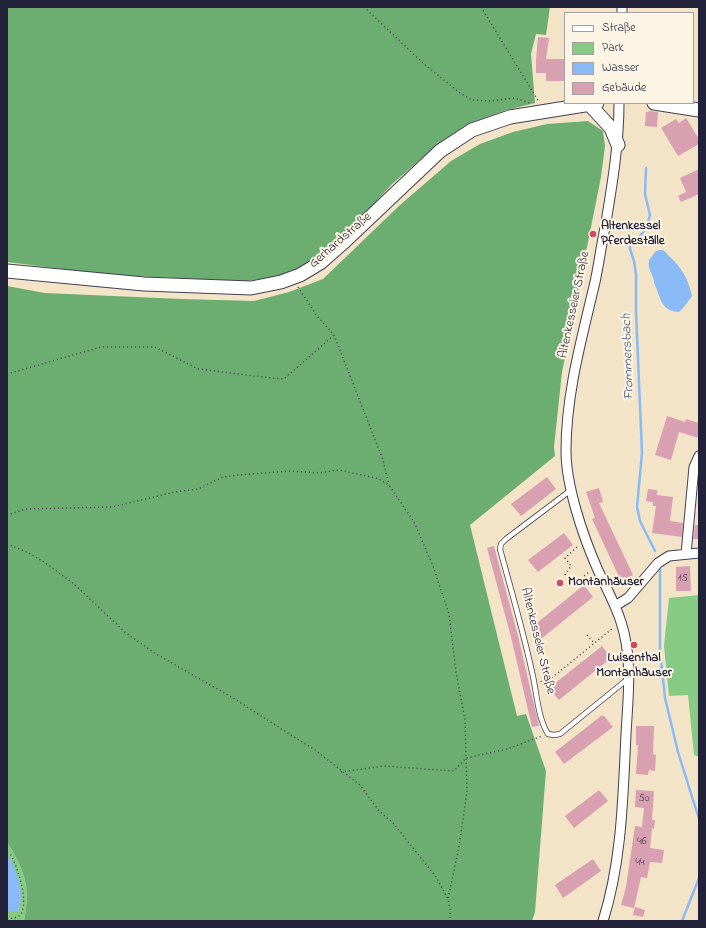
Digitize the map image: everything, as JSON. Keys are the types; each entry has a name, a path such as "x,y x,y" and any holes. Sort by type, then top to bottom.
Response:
{"street":[{"name":"Gerhardstraße","path":"7,271 159,285 251,288 281,282 300,275 320,263 440,151 472,130 510,117 593,104"},
{"path":"593,104 611,128 618,144"},
{"name":"Altenkesseler Straße","path":"603,921 613,878 623,804 629,678 628,648 621,621 586,541 568,472 566,453 567,413 614,178 618,144 619,104"},
{"path":"660,104 699,110"},
{"path":"686,554 695,496 694,466 698,459"},
{"path":"615,606 628,598 658,562 669,556 699,553"}],"lane":[{"name":"Altenkesseler Straße","path":"548,734 542,725 535,683 521,622 500,549 501,544 506,539 572,489"},
{"path":"548,734 560,734 629,678"}],"path":[{"path":"364,7 424,64 460,93 472,100 491,101 514,98 529,102 544,111"},
{"path":"481,7 544,111"},
{"path":"298,287 317,316 334,335 383,460 389,485 414,522 434,566 449,614 456,672 465,720 467,791 459,847 448,899"},
{"path":"7,374 102,347 155,347 198,369 284,379 334,335"},
{"path":"7,515 26,509 112,507 175,492 198,489 223,477 291,471 319,473 338,470 380,479 389,485"},
{"path":"7,544 29,553 47,564 74,584 126,633 156,654 233,698 315,750 341,772 360,785 380,811 394,824 433,873 448,899 450,921"},
{"path":"565,576 571,566 565,558 580,545"},
{"path":"570,583 582,578 588,573"},
{"path":"541,681 543,685 615,626"},
{"path":"587,635 594,643"},
{"path":"341,772 384,766 454,771 466,758 507,749 548,734"},
{"path":"7,919 17,917 21,914 23,905 19,874 10,853"}],"green space":[{"path":"7,7 550,7 546,35 536,34 531,54 535,103 507,110 466,125 431,150 391,185 349,232 306,265 279,277 245,281 109,275 7,262"},
{"path":"588,121 603,131 605,146 601,177 562,372 554,447 555,456 470,525 517,716 526,714 546,771 535,912 532,921 24,921 27,898 25,880 18,862 7,842 7,286 45,293 254,301 289,292 323,279 400,205 451,161 480,144 513,132 547,124"},
{"path":"699,595 699,757 694,755 688,695 669,696 664,646 669,598"},
{"path":"7,842 18,862 25,880 27,898 24,921 7,921"}],"water":[{"path":"656,251 665,251 681,269 692,296 679,312 668,309 662,302 650,270 649,260"},
{"path":"7,854 17,875 21,890 18,912 7,912"}],"building":[{"path":"538,37 549,38 546,59 564,59 564,81 546,81 546,73 536,73"},
{"path":"646,112 658,112 657,127 645,126"},
{"path":"686,118 699,139 699,144 678,156 661,128 676,119 679,123"},
{"path":"699,169 699,194 681,202 678,196 686,192 680,178"},
{"path":"667,416 685,422 686,419 699,423 699,438 679,432 671,460 655,455"},
{"path":"547,477 556,489 521,516 511,504"},
{"path":"599,488 603,502 599,503 633,575 621,581 592,519 595,518 586,492"},
{"path":"648,489 657,490 657,495 673,497 670,521 683,523 682,537 652,533 656,506 653,506 653,502 646,501"},
{"path":"695,525 699,525 699,539 693,539"},
{"path":"564,533 573,545 538,572 528,560"},
{"path":"494,546 518,636 539,726 532,727 511,637 487,548"},
{"path":"690,566 691,591 676,591 676,567"},
{"path":"584,585 593,597 541,639 532,627"},
{"path":"602,646 611,658 559,700 549,688"},
{"path":"601,716 604,716 613,727 564,764 555,752"},
{"path":"636,726 654,726 653,754 656,755 655,771 649,770 648,775 636,774 638,745 636,745"},
{"path":"599,790 608,801 574,828 565,816"},
{"path":"636,790 654,791 652,820 655,820 654,829 652,828 650,848 664,850 662,863 650,862 647,878 641,877 634,908 621,905 626,887 635,826 642,827 644,808 635,807"},
{"path":"593,859 601,871 563,898 555,885"},
{"path":"635,907 645,910 643,917 633,915"}],"waterway":[{"name":"Frommersbach","path":"646,168 645,194 650,215 646,229 639,237 632,241 630,249 636,274 636,311 642,453 637,507 640,521 655,551"},
{"name":"Frommersbach","path":"660,568 660,650 665,698 678,752 699,819"},
{"name":"Frommersbach","path":"682,921 699,878"}],"place":[{"name":"Altenkessel Pferdeställe","path":"593,234"},
{"name":"Montanhäuser","path":"560,583"},
{"name":"Luisenthal Montanhäuser","path":"634,645"}]}
